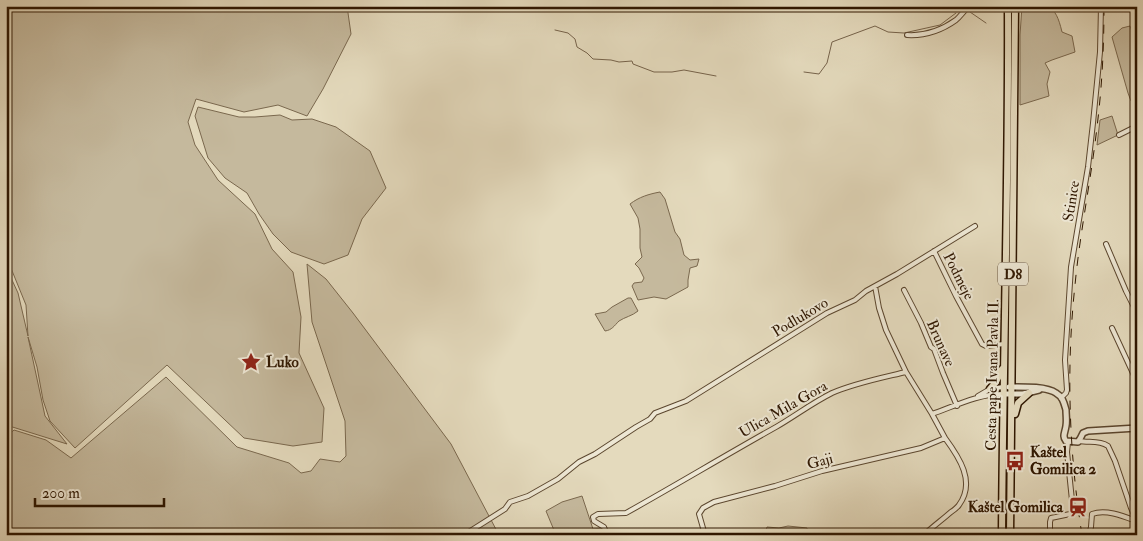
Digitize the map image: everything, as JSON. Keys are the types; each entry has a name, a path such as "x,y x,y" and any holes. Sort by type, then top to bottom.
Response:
{"main road":[{"name":"Cesta pape Ivana Pavla II.","path":"1002,535 1008,35 1006,6"},
{"name":"Cesta pape Ivana Pavla II.","path":"1010,535 1015,6"},
{"path":"1015,29 1019,6"},
{"path":"990,389 996,382 1004,364"},
{"path":"1012,422 1018,403 1028,393"}],"street":[{"path":"907,35 914,36 946,26 958,18 970,6"},
{"name":"Stinice","path":"1062,398 1067,390 1065,360 1071,267 1088,167 1100,52 1101,6"},
{"path":"1120,135 1137,126"},
{"name":"Podlukovo","path":"464,535 505,509 510,502 528,496 558,479 579,462 650,419 655,413 686,401 827,313 855,300 866,291 975,226"},
{"path":"1106,244 1137,313"},
{"name":"Podmeje","path":"934,251 982,344 986,346 1004,344"},
{"path":"875,286 886,330 906,372 945,438 960,458 965,473 967,485 959,505 924,535"},
{"name":"Brunave","path":"904,290 931,347 934,349 956,406"},
{"path":"1112,328 1137,382"},
{"name":"Ulica Mila Gora","path":"607,535 604,527 594,521 593,517 598,514 626,513 831,394 870,380 906,372"},
{"path":"932,414 956,406 990,389 1045,389 1054,392 1062,398 1064,403 1066,419 1065,440 1068,442 1100,442 1108,446 1136,521"},
{"path":"1012,390 1028,393 1045,389"},
{"path":"974,398 1003,390"},
{"path":"1079,441 1083,433 1088,431 1137,428"},
{"name":"Gaji","path":"705,535 699,514 703,508 714,502 822,471 921,448 945,438"},
{"path":"1050,535 1051,518 1070,514 1073,510 1067,452 1068,442"},
{"path":"1089,535 1092,514 1094,513 1102,512 1136,521"}],"shaded area":[{"path":"6,6 347,6 351,34 307,116 278,105 244,112 196,99 188,122 195,145 218,180 255,214 272,249 293,272 301,317 299,353 324,408 322,442 293,446 244,438 167,365 75,448 50,421 28,337 45,416 67,444 6,425 6,267 18,293 28,336 26,305 6,256"},
{"path":"1022,6 1044,6 1053,11 1062,32 1072,36 1075,52 1045,63 1050,72 1047,84 1049,96 1020,105 1020,35"},
{"path":"1130,26 1137,47 1137,99 1131,101 1112,37 1122,28"},
{"path":"198,107 239,117 280,115 292,120 312,119 336,127 370,151 386,188 362,219 348,255 324,264 291,252 273,234 247,193 225,178 208,158 195,116"},
{"path":"1112,116 1118,135 1097,145 1100,120"},
{"path":"660,192 665,199 684,255 690,260 699,259 697,266 690,268 688,287 666,299 654,297 638,300 632,286 634,283 642,282 644,278 635,264 642,257 640,229 638,218 630,204 644,196"},
{"path":"307,264 326,279 451,444 499,535 6,535 6,438 14,430 46,440 71,458 166,377 237,447 289,463 301,473 311,471 320,459 340,462 346,456 345,421 312,322"},
{"path":"631,298 638,311 605,331 595,314 606,312"},
{"path":"582,496 593,529 601,528 605,535 556,535 546,511 562,502"},
{"path":"788,526 807,528 808,535 766,535 765,533 767,527 779,528"}],"waterway":[{"path":"970,12 986,23"},
{"path":"804,72 819,74 827,63 832,42 875,26 888,32 904,33 940,25 956,13"},
{"path":"555,30 568,33 575,39 577,47 593,59 619,62 632,61 633,64 654,72 684,70 716,76"}],"railway":[{"path":"1082,535 1072,442 1070,348 1077,265 1099,112 1104,6"}],"place":[{"name":"Luko","path":"251,362"},
{"name":"Kaštel Gomilica 2","path":"1015,461"},
{"name":"Kaštel Gomilica","path":"1078,507"}]}
